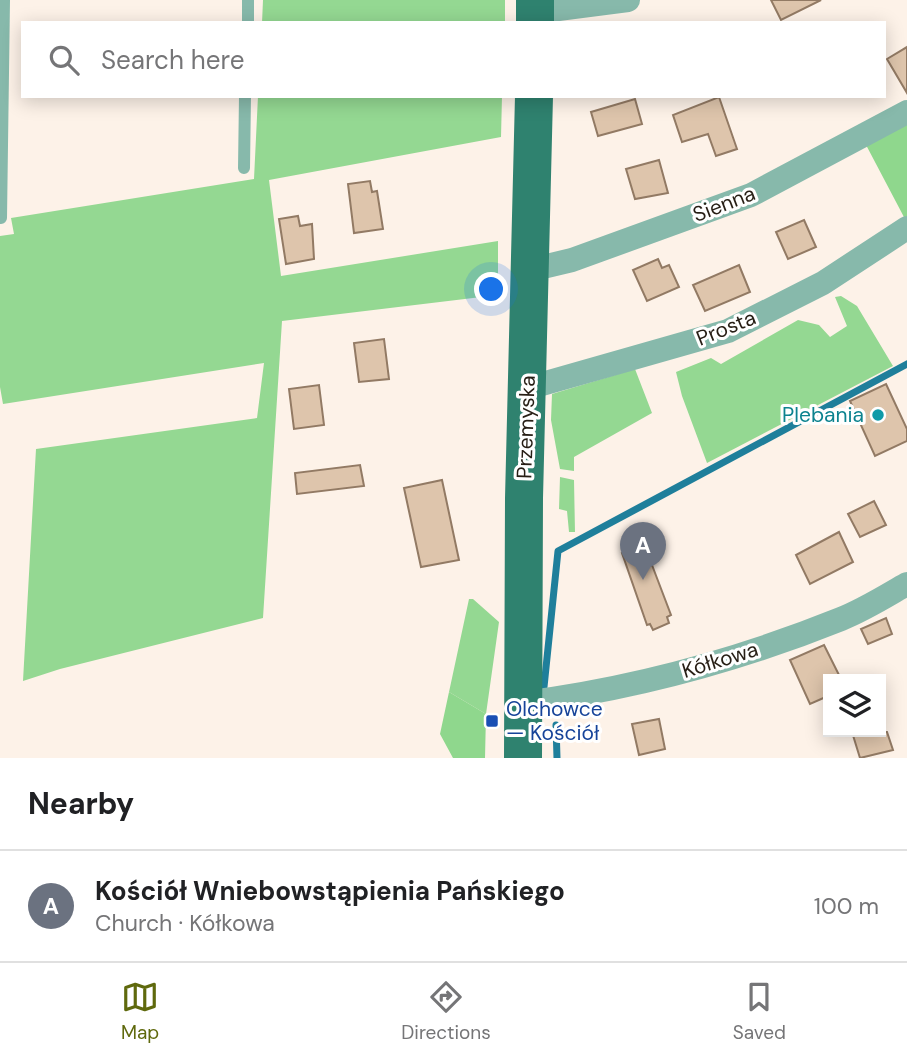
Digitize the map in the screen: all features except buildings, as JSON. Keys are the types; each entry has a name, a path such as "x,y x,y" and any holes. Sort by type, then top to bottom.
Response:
{"main road":[{"name":"Przemyska","path":"523,758 534,98"}],"street":[{"path":"535,12 628,0"},
{"name":"Sienna","path":"530,270 572,260 751,195 907,112"},
{"name":"Prosta","path":"528,388 727,331 823,283 907,228"},
{"name":"Kółkowa","path":"523,703 647,681 741,655 844,619 907,584"}],"lane":[{"path":"1,218 4,0"},
{"path":"247,21 248,0"},
{"path":"244,168 246,98"}],"green space":[{"path":"263,0 505,0 505,21 262,21"},
{"path":"258,98 502,98 501,137 269,180 281,276 498,241 498,295 282,321 263,618 60,669 23,681 36,449 257,418 264,363 3,404 0,387 0,236 14,234 11,218 254,179"},
{"path":"907,120 907,217 905,219 865,143"},
{"path":"841,296 857,306 893,366 707,463 676,372 711,358 721,364 798,320 819,325 830,337 847,326 835,297"},
{"path":"635,369 652,413 574,457 574,471 560,469 551,420 552,394"},
{"path":"560,477 574,480 575,532 569,532 567,511 559,509"},
{"path":"469,599 473,599 499,622 486,714 449,692"},
{"path":"449,692 486,714 485,758 453,758 440,734"}],"waterway":[{"path":"544,687 558,551 907,364"},
{"path":"556,725 557,758"}],"place":[{"name":"Plebania","path":"878,415"},
{"name":"Kościół Wniebowstąpienia Pańskiego","path":"643,580"},
{"name":"Olchowce — Kościół","path":"492,721"}]}
